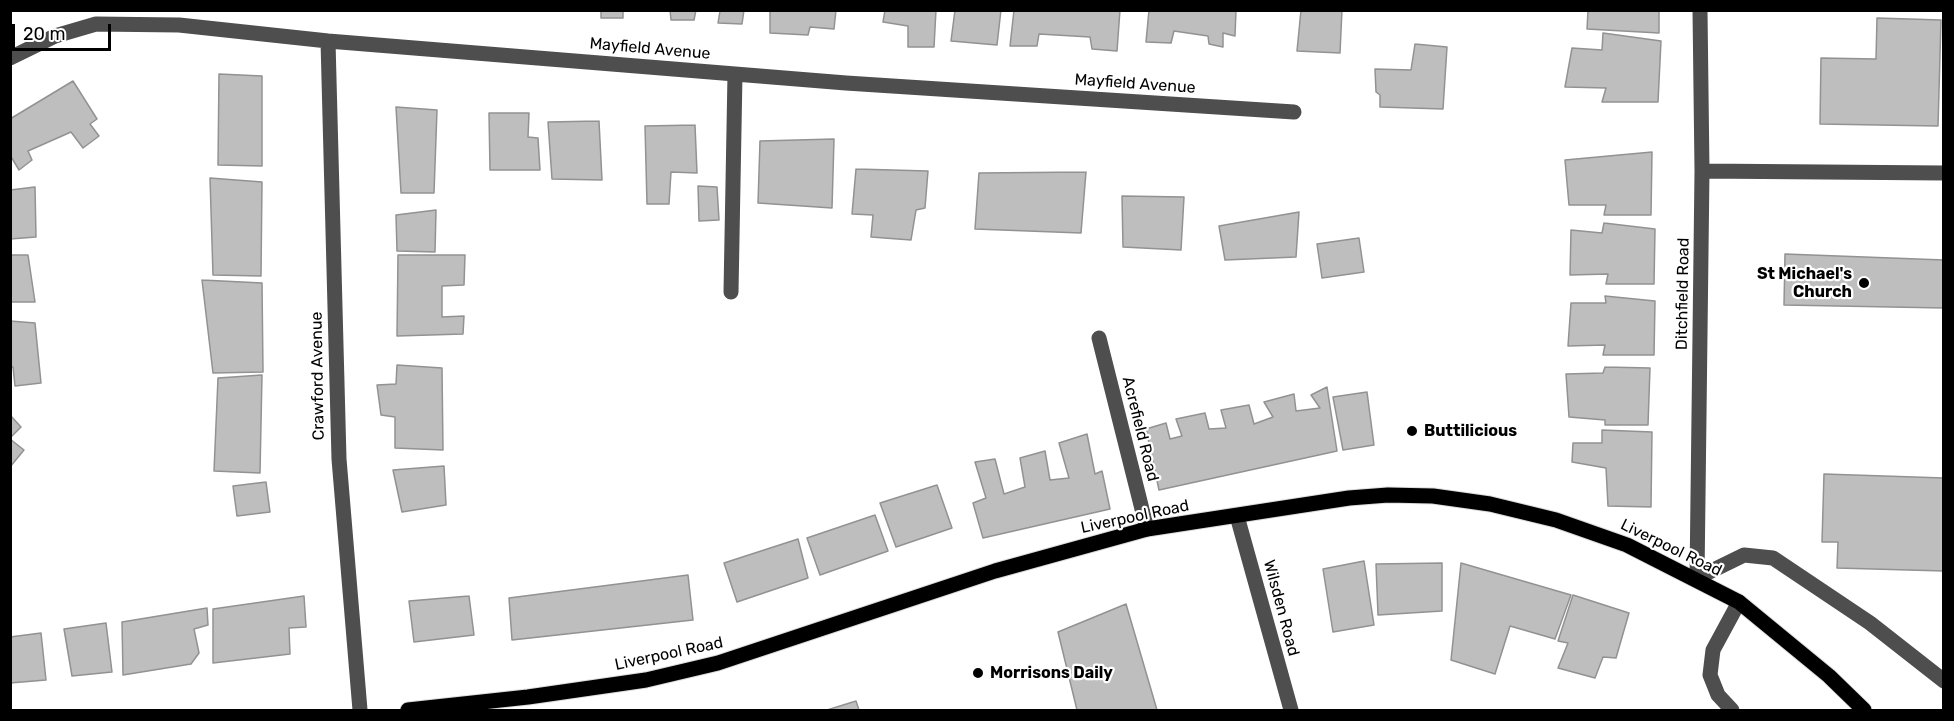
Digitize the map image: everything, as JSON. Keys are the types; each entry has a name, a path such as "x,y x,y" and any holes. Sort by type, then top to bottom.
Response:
{"main road":[{"name":"Liverpool Road","path":"408,711 646,680 718,663 995,571 1147,529 1388,495 1433,496 1490,504 1556,520 1627,545 1697,578 1738,602 1829,676 1864,711"}],"street":[{"name":"Ditchfield Road","path":"1697,578 1702,171 1700,10"},
{"name":"Mayfield Avenue","path":"10,58 55,36 96,24 180,18 328,40 735,74 1294,112"},
{"name":"Crawford Avenue","path":"328,40 339,459 360,711"},
{"path":"731,292 735,74"},
{"path":"1702,171 1944,173"},
{"name":"Acrefield Road","path":"1099,338 1147,529"},
{"name":"Wilsden Road","path":"1237,516 1291,711"},
{"path":"1697,578 1744,555 1773,558 1870,623 1944,681"},
{"path":"1732,711 1718,695 1710,675 1713,650 1738,602"}],"building":[{"path":"601,10 623,10 623,18 601,18"},
{"path":"670,10 696,10 694,20 671,20"},
{"path":"717,10 744,10 742,24 718,23 720,11"},
{"path":"770,10 836,10 834,29 810,27 808,35 770,33"},
{"path":"885,10 936,10 934,47 908,47 908,26 883,22"},
{"path":"955,10 1001,10 997,45 951,41"},
{"path":"1014,10 1120,10 1117,51 1092,49 1090,37 1039,34 1037,46 1010,46"},
{"path":"1149,10 1236,10 1235,36 1223,33 1223,47 1209,44 1208,36 1174,31 1171,43 1146,42"},
{"path":"1301,10 1342,10 1340,53 1297,51"},
{"path":"1588,10 1659,10 1659,33 1587,29"},
{"path":"1877,18 1941,20 1938,126 1820,124 1821,58 1876,59"},
{"path":"1603,33 1661,41 1658,102 1602,102 1606,88 1565,87 1572,48 1602,50"},
{"path":"1415,44 1447,47 1443,109 1380,107 1380,95 1376,92 1375,69 1411,70"},
{"path":"219,74 262,76 262,166 218,165"},
{"path":"73,81 97,119 90,124 99,136 83,148 71,132 28,151 32,160 19,170 10,155 10,119"},
{"path":"396,107 437,110 434,193 401,193"},
{"path":"489,113 529,113 528,137 538,138 540,170 490,170"},
{"path":"599,121 602,180 552,179 548,122"},
{"path":"695,125 697,173 671,172 669,204 647,204 645,126"},
{"path":"834,139 832,208 758,203 760,141"},
{"path":"1652,152 1651,215 1604,215 1606,205 1569,205 1565,160"},
{"path":"856,169 928,171 925,208 916,210 911,240 871,237 873,215 852,214"},
{"path":"1086,172 1081,233 975,229 979,173"},
{"path":"210,178 262,182 261,276 213,275"},
{"path":"698,186 717,187 719,220 699,221"},
{"path":"35,187 36,237 10,239 10,190"},
{"path":"1122,196 1184,197 1181,250 1123,247"},
{"path":"436,210 435,252 397,251 396,215"},
{"path":"1299,212 1296,257 1225,260 1219,226"},
{"path":"1604,223 1655,229 1654,284 1606,284 1608,274 1570,275 1571,230 1602,233"},
{"path":"1359,238 1364,272 1322,278 1317,244"},
{"name":"St Michael's Church","path":"1785,254 1944,260 1944,308 1784,305"},
{"path":"10,255 28,255 35,302 10,302"},
{"path":"398,255 465,255 464,285 442,286 442,317 464,316 463,334 397,336"},
{"path":"202,280 262,283 263,372 213,373"},
{"path":"1605,296 1655,301 1654,355 1603,355 1605,345 1568,346 1571,303 1606,303"},
{"path":"10,321 35,323 41,383 15,386 13,367 10,367"},
{"path":"397,365 442,368 443,450 395,448 395,417 381,415 377,385 396,384"},
{"path":"1605,367 1650,368 1648,425 1605,425 1605,420 1569,417 1566,374 1603,373"},
{"path":"262,375 260,473 214,471 218,378"},
{"path":"1327,387 1337,451 1159,490 1146,429 1166,423 1170,439 1182,436 1176,419 1205,413 1209,429 1226,428 1221,410 1249,405 1254,424 1273,417 1264,402 1294,394 1296,411 1320,408 1311,395"},
{"path":"1367,392 1374,445 1343,450 1333,397"},
{"path":"10,415 21,427 10,438"},
{"path":"1602,430 1652,432 1651,507 1608,506 1606,468 1572,462 1573,443 1602,443"},
{"path":"1087,434 1095,474 1102,471 1110,509 983,538 973,503 986,498 975,462 995,459 1004,494 1025,487 1020,458 1045,451 1050,480 1069,478 1059,443"},
{"path":"10,439 24,450 10,467"},
{"path":"444,466 446,505 402,512 393,470"},
{"path":"1824,474 1944,478 1944,571 1837,568 1838,542 1822,542"},
{"path":"266,482 270,512 237,516 233,486"},
{"path":"937,485 952,528 896,547 880,503"},
{"path":"875,515 888,551 820,575 807,538"},
{"path":"798,539 808,578 737,602 724,563"},
{"path":"1364,561 1374,625 1333,632 1323,569"},
{"path":"1442,563 1442,611 1378,615 1376,564"},
{"path":"1461,563 1571,595 1555,639 1510,626 1495,674 1451,660"},
{"path":"688,575 693,620 512,640 509,598"},
{"path":"1573,595 1629,613 1616,658 1603,657 1595,678 1558,668 1568,643 1558,641"},
{"path":"304,596 306,627 289,628 290,654 213,663 213,609"},
{"path":"469,596 474,635 414,642 409,601"},
{"path":"1126,604 1157,710 1077,710 1058,632"},
{"path":"207,608 208,625 194,629 199,653 191,664 123,675 122,622"},
{"path":"106,623 112,672 72,676 64,629"},
{"path":"41,633 46,680 10,683 10,637"},
{"path":"856,701 859,710 827,710"}],"place":[{"name":"St Michael's Church","path":"1864,283"},
{"name":"Buttilicious","path":"1412,431"},
{"name":"Morrisons Daily","path":"978,673"}]}
